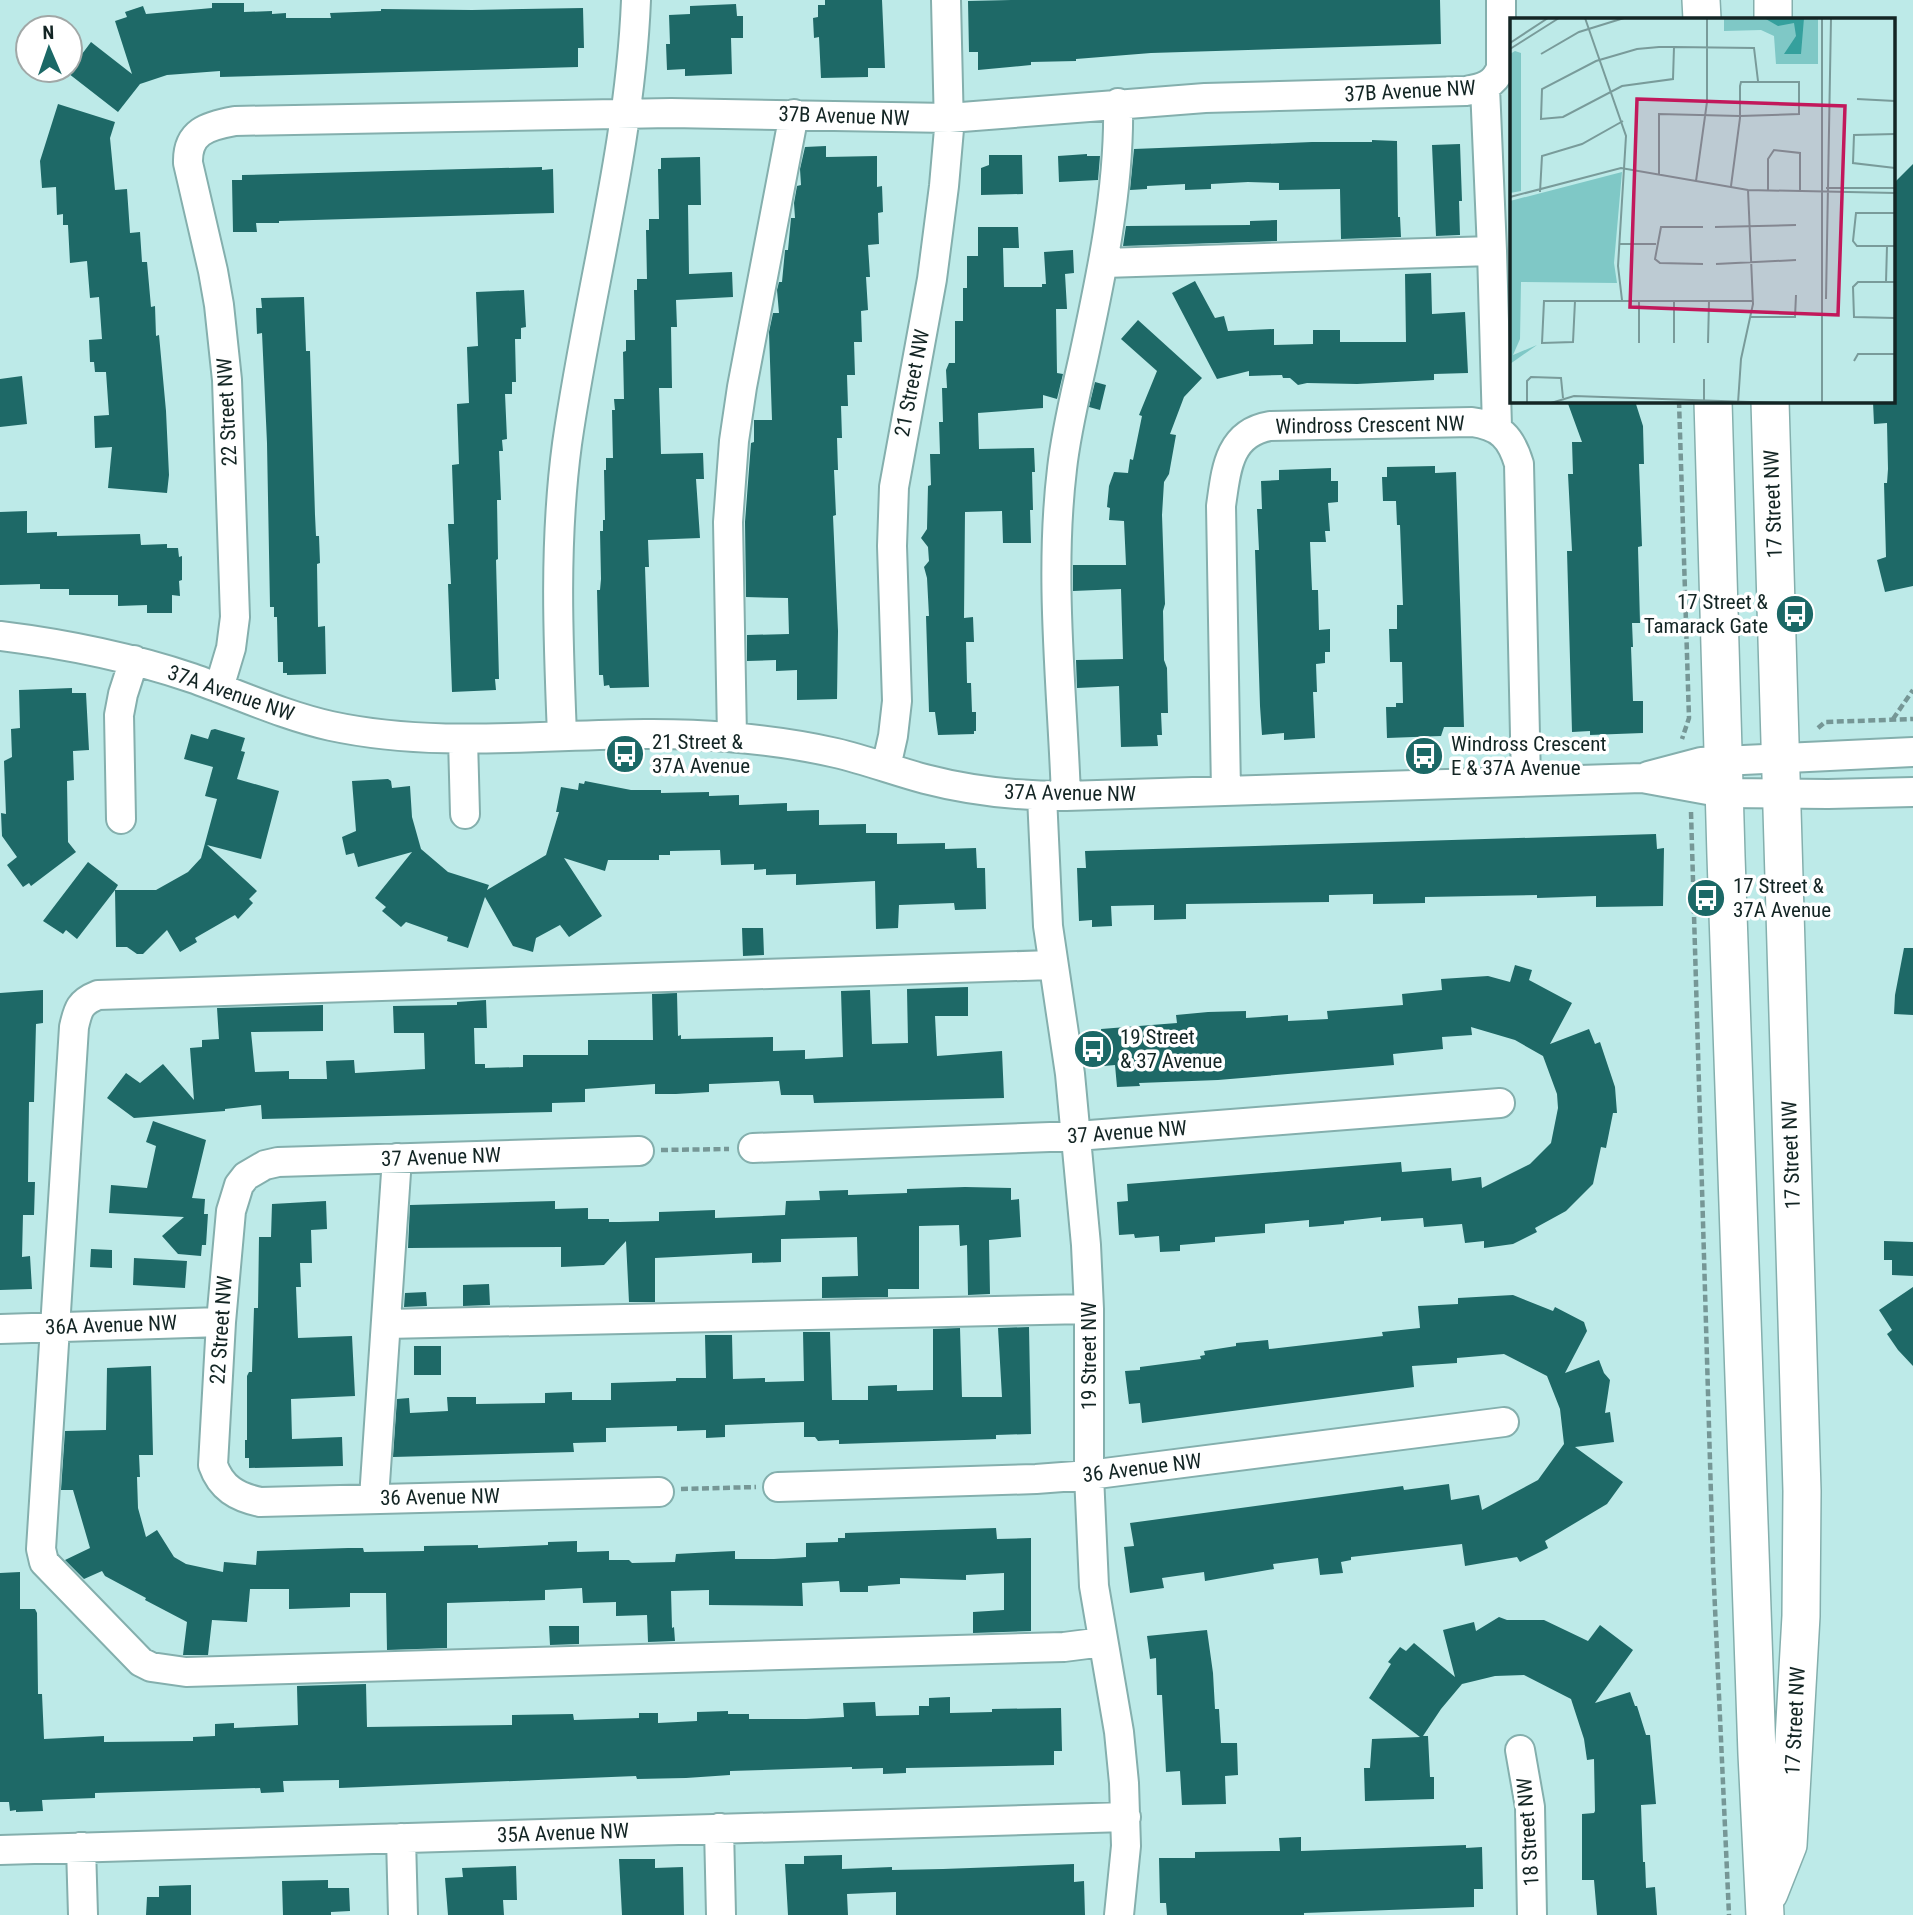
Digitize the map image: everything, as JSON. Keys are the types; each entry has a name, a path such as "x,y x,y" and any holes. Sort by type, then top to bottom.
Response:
{"main road":[{"path":"1702,0 1702,18"},
{"path":"1773,0 1773,18"},
{"name":"17 Street NW","path":"1713,402 1735,790 1757,1754 1765,1910"},
{"name":"17 Street NW","path":"1735,790 1781,758 1770,402"},
{"name":"17 Street NW","path":"1735,790 1802,1491 1801,1584 1788,1845 1765,1910"}],"street":[{"path":"562,735 558,566 567,447 627,114 636,0"},
{"name":"21 Street NW","path":"886,767 896,722 897,701 892,546 894,488 932,279 944,186 948,118 946,0"},
{"path":"1501,0 1502,59 1491,83 1497,427 1510,440 1519,464 1526,781"},
{"name":"37B Avenue NW","path":"193,139 216,124 235,121 627,114 948,118 1205,98 1455,92 1491,83"},
{"name":"19 Street NW","path":"1118,103 1119,129 1104,264 1068,430 1059,499 1054,796 1048,926 1052,965 1067,1046 1077,1136 1089,1309 1089,1475 1094,1586 1119,1732 1126,1817 1125,1871 1119,1915"},
{"path":"732,737 728,522 734,441 794,114"},
{"name":"22 Street NW","path":"193,139 187,151 188,163 217,294 227,393 235,617 231,648 219,688"},
{"path":"1104,264 1492,251"},
{"name":"Windross Crescent NW","path":"1226,792 1221,527 1226,475 1233,451 1247,434 1256,428 1270,426 1472,422 1497,427"},
{"name":"37A Avenue NW","path":"0,636 65,645 134,660 329,726 393,736 463,738 667,733 732,737 835,753 962,787 1054,796 1642,778 1701,762 1735,790"},
{"path":"121,819 119,715 122,694 134,660"},
{"path":"463,738 465,814"},
{"path":"1735,790 1781,758 1913,752"},
{"path":"1735,790 1913,792"},
{"path":"1052,965 99,995 89,999 78,1008 74,1027 41,1549 44,1562 141,1662 151,1667 186,1672 1065,1647 1103,1642"},
{"name":"37 Avenue NW","path":"753,1148 1077,1136 1500,1103"},
{"name":"37 Avenue NW","path":"246,1176 265,1165 278,1162 639,1151"},
{"path":"374,1499 397,1158"},
{"name":"22 Street NW","path":"224,1486 213,1465 221,1322 231,1211 239,1185 246,1176"},
{"path":"386,1324 1089,1309"},
{"name":"36A Avenue NW","path":"0,1329 221,1322"},
{"name":"36 Avenue NW","path":"778,1487 1089,1475 1504,1422"},
{"name":"36 Avenue NW","path":"224,1486 236,1494 260,1502 659,1492"},
{"name":"18 Street NW","path":"1520,1750 1530,1807 1532,1915"},
{"name":"35A Avenue NW","path":"0,1850 1126,1817"},
{"path":"719,1828 721,1915"},
{"path":"401,1838 403,1915"},
{"path":"81,1847 83,1915"}],"path":[{"path":"1679,402 1689,718 1682,739"},
{"path":"1893,720 1913,690"},
{"path":"1818,728 1825,722 1913,719"},
{"path":"1729,1915 1713,1564 1691,810 1735,790"},
{"path":"639,1151 753,1148"},
{"path":"659,1492 698,1488 778,1487"}],"building":[{"path":"825,0 882,0 885,68 868,68 868,77 821,78 819,37 814,38 813,18 818,17 818,5 825,5"},
{"path":"1440,0 1441,44 1151,53 1076,61 1031,62 1031,65 978,70 978,52 969,52 968,1"},
{"path":"212,3 244,3 244,12 286,13 286,18 331,18 330,13 381,9 583,8 584,48 578,48 578,67 220,77 220,71 167,75 140,84 118,112 82,84 84,51 91,42 132,74 115,21 127,17 125,12 143,6 146,14 212,8"},
{"path":"736,4 737,16 743,16 743,38 731,38 732,74 685,76 685,69 667,70 669,15 690,14 690,6"},
{"path":"58,104 115,122 110,138 115,190 127,189 130,233 140,232 142,262 147,262 151,307 155,306 156,336 159,335 166,411 169,475 167,493 108,488 112,447 95,448 94,416 109,415 106,372 95,372 94,362 90,362 89,340 102,339 99,297 90,298 87,261 70,263 68,225 63,225 63,214 57,215 56,187 42,188 40,161"},
{"path":"1397,141 1398,217 1401,237 1341,239 1340,189 1279,190 1279,183 1248,182 1211,184 1211,189 1185,190 1185,184 1147,186 1147,189 1130,190 1134,149"},
{"path":"1460,144 1460,235 1436,236 1432,145"},
{"path":"826,146 826,157 877,156 877,187 882,186 883,212 878,213 879,244 868,245 868,310 861,311 862,342 854,342 855,375 847,375 848,406 841,406 842,438 837,438 838,470 834,470 836,515 833,516 838,631 837,699 797,700 797,670 776,671 776,660 747,661 747,635 789,634 788,598 746,597 745,522 754,420 772,420 769,332 773,313 779,313 777,290 779,282 782,282 791,218 795,218 797,186 801,185 800,169 805,147"},
{"path":"989,155 1022,155 1023,194 981,195 981,168 989,165"},
{"path":"1058,156 1100,156 1098,180 1059,182"},
{"path":"700,157 701,205 688,205 689,274 732,272 733,297 676,300 677,327 671,327 672,388 659,388 661,454 703,453 704,479 696,479 700,538 648,540 649,567 645,567 649,687 610,688 609,685 604,686 603,675 599,675 597,590 600,590 601,579 600,531 603,531 605,520 604,470 606,458 613,458 612,410 615,410 614,399 624,399 623,352 626,351 626,340 635,340 634,290 637,290 637,279 647,279 646,230 649,230 649,219 659,219 658,169 661,169 661,158"},
{"path":"1913,164 1913,586 1885,592 1877,560 1886,557 1884,483 1887,483 1888,469 1887,423 1874,424 1873,402 1896,402 1896,181"},
{"path":"542,167 542,170 553,169 554,213 279,221 256,223 257,232 233,232 232,180 242,180 242,175"},
{"path":"1277,220 1277,241 1123,246 1126,226 1250,225 1250,221"},
{"path":"978,227 1018,227 1019,248 1003,248 1004,287 1042,287 1042,284 1046,284 1044,252 1073,250 1074,273 1065,274 1067,309 1056,309 1057,373 1063,374 1057,399 1043,395 1043,408 978,413 979,449 1034,448 1031,543 1003,543 1002,511 965,512 964,618 973,617 974,642 966,642 967,683 971,683 976,731 974,734 938,735 935,712 929,712 926,616 929,616 924,567 929,561 928,547 921,538 927,529 928,486 931,485 930,454 940,454 942,388 947,388 946,370 949,363 955,363 955,321 963,321 967,256 978,256"},
{"path":"1431,273 1432,314 1465,312 1468,373 1434,374 1434,380 1298,385 1282,375 1249,376 1249,371 1217,379 1172,293 1195,281 1215,318 1224,316 1228,331 1274,329 1274,345 1313,344 1313,330 1340,330 1340,342 1406,342 1405,274"},
{"path":"524,290 526,327 521,328 521,339 515,339 516,382 512,382 512,394 505,394 507,439 502,440 503,451 499,451 501,500 497,500 496,560 499,679 495,679 496,690 452,692 448,524 454,524 452,465 459,464 457,404 469,403 467,347 478,346 476,292"},
{"path":"304,297 306,351 310,351 316,536 319,536 318,627 325,626 326,674 287,675 283,673 283,662 278,662 277,617 274,617 274,607 270,607 262,333 257,334 256,308 262,308 261,298"},
{"path":"1138,320 1202,378 1184,397 1170,434 1176,435 1169,474 1164,482 1163,611 1168,713 1161,713 1162,735 1157,735 1158,746 1121,747 1119,686 1077,688 1076,660 1123,659 1121,589 1073,591 1073,565 1126,565 1124,521 1109,520 1110,508 1107,507 1109,486 1114,472 1128,473 1130,459 1133,460 1142,416 1139,415 1157,371 1121,339"},
{"path":"22,376 27,424 0,427 0,379"},
{"path":"1095,382 1106,385 1100,410 1089,407"},
{"path":"1567,402 1635,402 1643,426 1644,464 1639,464 1642,546 1638,547 1640,623 1632,623 1631,647 1633,701 1643,701 1643,733 1590,735 1590,731 1572,732 1567,551 1572,551 1568,474 1573,474 1572,442 1582,442"},
{"path":"1435,466 1435,473 1456,472 1464,727 1444,727 1441,736 1387,738 1386,707 1396,707 1396,703 1403,703 1402,662 1390,662 1389,629 1397,629 1397,605 1403,605 1400,525 1397,525 1396,501 1383,501 1382,477 1387,477 1387,467"},
{"path":"1331,468 1331,481 1338,481 1338,502 1328,503 1330,531 1325,531 1326,542 1310,542 1312,590 1318,590 1319,630 1330,629 1330,652 1325,652 1325,663 1316,664 1317,692 1313,692 1315,738 1284,740 1284,733 1262,735 1255,550 1259,550 1257,509 1262,509 1261,481 1279,480 1279,470"},
{"path":"27,511 27,533 57,532 57,536 140,534 141,545 167,544 167,548 178,548 179,557 182,556 182,580 179,581 180,596 172,595 172,613 147,613 147,605 118,606 118,595 69,595 69,589 40,589 40,584 0,585 0,512"},
{"path":"72,688 72,693 86,693 89,750 73,751 74,780 67,781 68,842 76,852 31,886 29,883 23,887 7,865 17,857 2,836 1,813 6,814 4,761 12,757 11,729 20,728 19,690"},
{"path":"215,729 245,738 241,751 245,752 237,779 279,791 261,859 207,845 257,891 249,899 253,903 238,919 235,915 195,938 197,942 180,952 167,930 143,954 137,954 127,947 116,947 115,890 156,890 188,872 201,858 217,799 205,796 213,767 184,759 191,734 208,739 211,730"},
{"path":"388,779 392,788 410,786 412,817 421,849 448,872 489,885 487,890 546,855 559,812 556,812 561,787 578,790 579,783 584,784 585,781 631,790 661,790 661,793 709,792 709,796 739,795 739,805 787,803 787,811 819,810 819,825 866,824 866,833 897,833 897,844 945,843 945,849 976,848 977,868 985,868 986,909 955,910 954,903 899,905 898,928 876,929 875,881 796,885 796,874 766,875 766,869 754,870 754,864 721,865 720,850 670,851 670,855 659,855 659,860 608,860 605,871 564,858 602,916 569,937 560,925 536,938 533,952 513,946 485,897 468,948 447,941 448,937 406,922 401,927 382,911 386,907 375,898 412,852 358,867 354,853 346,855 342,837 356,831 352,781"},
{"path":"1656,834 1657,849 1664,848 1663,906 1596,907 1596,896 1425,897 1425,903 1373,904 1373,894 1329,895 1329,902 1186,904 1186,919 1154,920 1154,905 1111,906 1112,926 1092,927 1092,920 1079,921 1077,868 1086,868 1085,851"},
{"path":"88,862 118,885 77,939 66,930 63,934 43,921"},
{"path":"742,928 763,928 764,955 743,956"},
{"path":"1904,948 1913,948 1913,1015 1894,1014"},
{"path":"1515,965 1532,970 1529,980 1572,1003 1550,1044 1589,1029 1595,1044 1600,1042 1615,1087 1617,1113 1613,1113 1606,1148 1601,1147 1593,1184 1566,1211 1535,1228 1537,1232 1513,1244 1484,1248 1484,1241 1465,1243 1462,1224 1424,1227 1423,1218 1381,1221 1381,1217 1309,1227 1309,1220 1265,1224 1265,1233 1215,1237 1215,1242 1180,1245 1180,1251 1160,1252 1159,1236 1135,1238 1134,1234 1119,1235 1117,1202 1128,1201 1127,1184 1401,1162 1402,1172 1451,1168 1452,1181 1481,1177 1482,1188 1530,1164 1551,1143 1558,1108 1557,1094 1543,1056 1515,1040 1471,1027 1472,1035 1442,1037 1443,1049 1393,1054 1394,1065 1218,1080 1139,1083 1140,1086 1117,1087 1115,1065 1104,1066 1101,1029 1177,1023 1176,1015 1208,1012 1246,1011 1246,1018 1288,1015 1288,1021 1328,1019 1327,1011 1403,1005 1402,994 1442,990 1441,979 1488,976 1510,982"},
{"path":"968,987 968,1016 935,1016 937,1056 1002,1051 1004,1098 814,1103 813,1095 781,1095 779,1081 709,1084 709,1092 676,1094 655,1094 655,1084 585,1089 585,1102 552,1103 552,1112 262,1119 261,1105 225,1111 134,1118 107,1098 126,1073 140,1083 163,1064 194,1100 190,1048 202,1047 202,1040 219,1039 217,1008 323,1005 323,1031 251,1032 255,1072 289,1071 289,1079 327,1079 326,1061 354,1060 355,1073 425,1069 424,1033 394,1033 393,1006 457,1005 457,1002 486,1000 487,1028 474,1028 475,1064 485,1064 485,1068 523,1067 523,1055 588,1055 588,1040 653,1040 652,994 677,993 678,1036 681,1035 681,1039 773,1037 773,1051 805,1050 805,1059 843,1057 841,991 870,990 872,1044 908,1043 907,989"},
{"path":"43,990 43,1023 36,1024 34,1102 29,1102 28,1182 35,1182 34,1215 23,1215 22,1257 30,1256 32,1289 0,1290 0,993"},
{"path":"153,1121 206,1140 192,1198 205,1199 204,1214 208,1214 206,1245 202,1245 201,1256 178,1254 162,1236 184,1217 109,1213 111,1185 147,1188 156,1146 146,1142"},
{"path":"965,1187 1011,1188 1011,1200 1019,1199 1021,1237 989,1240 990,1294 968,1295 967,1245 960,1246 959,1225 919,1226 919,1289 888,1289 888,1297 822,1298 822,1277 858,1276 857,1237 781,1239 781,1262 752,1263 752,1253 655,1258 655,1302 629,1302 626,1241 604,1265 561,1267 561,1247 408,1248 410,1205 555,1201 555,1209 588,1208 588,1219 609,1219 609,1222 659,1221 659,1212 715,1210 715,1218 785,1215 786,1201 820,1200 819,1191 848,1190 848,1195"},
{"path":"326,1201 327,1229 311,1230 312,1263 300,1263 301,1287 296,1287 298,1338 352,1336 355,1396 291,1399 292,1439 342,1437 343,1466 249,1468 249,1458 245,1458 247,1376 252,1372 254,1308 258,1308 259,1237 271,1237 272,1204"},
{"path":"1884,1241 1913,1242 1913,1276 1892,1275 1892,1260 1884,1260"},
{"path":"91,1249 112,1250 112,1268 90,1267"},
{"path":"134,1258 187,1261 185,1288 133,1285"},
{"path":"489,1284 490,1305 463,1306 463,1285"},
{"path":"1913,1287 1913,1366 1887,1334 1892,1330 1879,1310"},
{"path":"426,1292 427,1306 404,1307 405,1293"},
{"path":"1513,1295 1553,1311 1555,1307 1584,1322 1587,1331 1565,1373 1599,1360 1610,1380 1605,1413 1610,1412 1614,1442 1575,1447 1623,1482 1607,1504 1545,1541 1548,1548 1520,1562 1517,1557 1465,1566 1462,1544 1351,1557 1351,1560 1341,1562 1343,1573 1320,1575 1318,1558 1273,1564 1274,1569 1205,1581 1204,1572 1162,1578 1164,1588 1130,1593 1124,1547 1134,1546 1130,1523 1403,1486 1404,1490 1449,1484 1451,1500 1479,1495 1482,1510 1538,1480 1564,1444 1560,1409 1547,1376 1504,1354 1457,1358 1457,1363 1412,1366 1414,1387 1142,1423 1140,1403 1129,1404 1125,1371 1201,1359 1200,1356 1205,1355 1204,1351 1236,1346 1236,1343 1268,1340 1269,1349 1383,1336 1382,1332 1420,1328 1418,1306 1458,1304 1458,1298"},
{"path":"1029,1327 1031,1434 996,1435 996,1439 839,1444 839,1440 818,1441 815,1437 804,1437 804,1422 725,1425 725,1437 706,1438 706,1430 677,1431 677,1426 606,1428 606,1442 573,1443 574,1452 393,1457 397,1399 409,1398 410,1413 448,1411 447,1397 476,1397 476,1404 545,1403 545,1393 572,1392 572,1400 611,1400 611,1383 706,1378 705,1335 732,1335 733,1379 765,1378 765,1382 804,1381 803,1332 830,1332 832,1400 868,1400 868,1386 897,1385 897,1391 933,1390 933,1329 960,1328 962,1397 1002,1397 998,1328"},
{"path":"414,1346 441,1346 441,1375 414,1375"},
{"path":"151,1366 153,1455 139,1455 138,1508 146,1537 157,1530 174,1557 186,1564 223,1572 224,1562 256,1565 257,1551 363,1548 364,1552 424,1551 424,1546 478,1545 478,1548 577,1541 577,1552 609,1551 609,1560 629,1560 632,1563 675,1562 676,1554 735,1551 735,1559 774,1559 806,1557 806,1543 838,1542 838,1538 845,1538 845,1533 996,1528 997,1539 1031,1538 1031,1631 973,1633 973,1612 1004,1610 1004,1573 966,1575 966,1580 900,1578 900,1584 868,1586 868,1592 840,1592 839,1581 802,1583 803,1606 709,1605 709,1590 671,1591 675,1641 648,1642 647,1615 616,1616 616,1602 583,1603 582,1588 545,1590 545,1600 447,1603 447,1648 387,1650 386,1593 350,1593 350,1607 289,1609 289,1589 250,1589 247,1622 212,1620 208,1655 183,1655 187,1622 105,1576 102,1571 84,1579 65,1560 90,1548 73,1490 61,1490 65,1431 106,1430 107,1368"},
{"path":"20,1572 20,1609 35,1609 37,1613 38,1694 42,1694 44,1739 104,1736 104,1742 193,1741 193,1737 215,1736 215,1724 234,1723 234,1728 298,1725 297,1686 366,1684 367,1727 512,1725 512,1715 573,1714 574,1720 639,1718 639,1713 658,1713 658,1723 697,1721 697,1712 728,1711 728,1714 749,1714 749,1719 806,1719 844,1717 843,1703 875,1702 876,1716 919,1715 919,1706 929,1706 929,1698 950,1697 950,1713 992,1712 992,1709 1061,1708 1062,1751 1054,1751 1054,1765 906,1768 906,1773 883,1774 883,1768 852,1767 730,1771 730,1775 686,1778 637,1779 636,1776 339,1788 339,1780 283,1781 284,1792 261,1793 260,1788 95,1793 95,1798 42,1800 43,1811 10,1811 9,1802 0,1802 0,1573"},
{"path":"1499,1617 1507,1620 1544,1620 1588,1641 1600,1625 1633,1650 1595,1703 1630,1692 1646,1735 1650,1735 1656,1804 1641,1805 1643,1862 1646,1888 1655,1887 1657,1915 1597,1915 1594,1880 1582,1880 1582,1814 1595,1811 1594,1759 1587,1760 1584,1739 1571,1699 1524,1675 1495,1676 1462,1684 1441,1709 1423,1736 1428,1736 1434,1799 1365,1801 1364,1768 1370,1768 1372,1739 1420,1737 1369,1698 1391,1664 1388,1662 1400,1647 1406,1651 1414,1643 1455,1677 1443,1630 1474,1622 1476,1631"},
{"path":"549,1626 579,1626 579,1644 550,1645"},
{"path":"1207,1630 1215,1709 1219,1709 1221,1743 1237,1743 1238,1775 1225,1776 1226,1804 1182,1805 1180,1771 1166,1772 1162,1695 1157,1695 1156,1658 1150,1659 1147,1636"},
{"path":"1301,1837 1301,1851 1466,1845 1466,1848 1482,1847 1483,1889 1474,1889 1474,1907 1304,1915 1167,1915 1166,1903 1160,1903 1159,1858 1195,1858 1195,1852 1280,1851 1279,1838"},
{"path":"842,1855 842,1869 943,1869 1074,1864 1074,1882 1084,1881 1085,1915 896,1915 896,1892 847,1894 848,1915 788,1915 785,1864 804,1864 804,1856"},
{"path":"619,1859 655,1859 655,1868 683,1867 684,1915 622,1915"},
{"path":"516,1866 517,1900 503,1900 504,1915 448,1915 445,1878 463,1877 462,1868"},
{"path":"328,1880 328,1888 349,1888 350,1911 331,1912 331,1915 283,1915 282,1881"},
{"path":"191,1885 191,1915 146,1915 147,1897 159,1897 159,1886"}],"place":[{"name":"17 Street & Tamarack Gate","path":"1795,614"},
{"name":"21 Street & 37A Avenue","path":"625,754"},
{"name":"Windross Crescent E & 37A Avenue","path":"1424,756"},
{"name":"17 Street & 37A Avenue","path":"1706,898"},
{"name":"19 Street & 37 Avenue","path":"1093,1049"}]}
